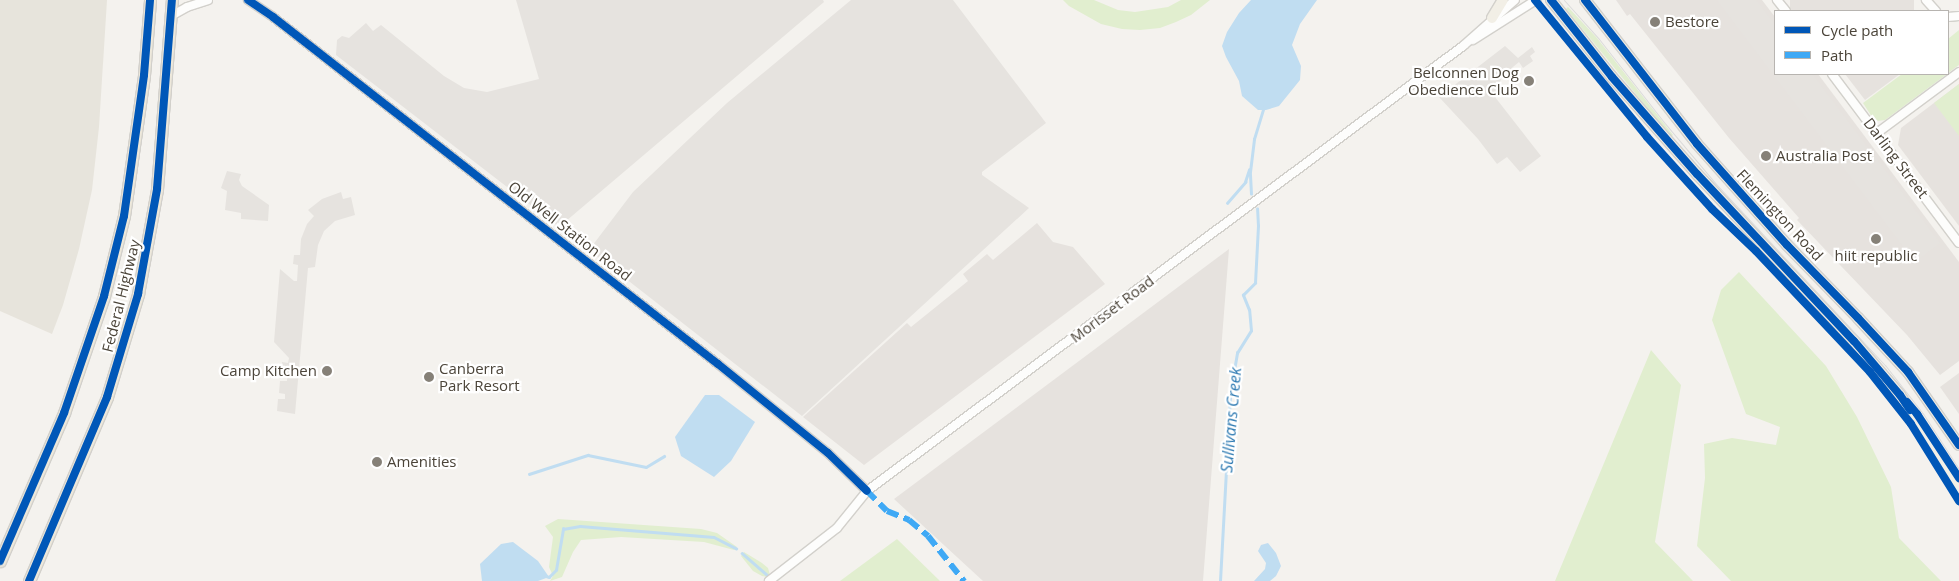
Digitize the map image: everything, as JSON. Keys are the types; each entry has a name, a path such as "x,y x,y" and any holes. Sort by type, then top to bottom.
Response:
{"highway":[{"name":"Federal Highway","path":"0,561 64,413 104,296 125,206 144,75 150,0"},
{"name":"Federal Highway","path":"28,581 100,414 118,363 138,294 157,189 172,0"}],"main road":[{"path":"1492,18 1503,0"},
{"path":"1551,0 1612,77 1697,174 1854,341 1917,414 1959,478"},
{"name":"Flemington Road","path":"1585,0 1698,144 1788,246 1908,372 1959,445"},
{"path":"1900,395 1959,491"}],"street":[{"path":"171,16 187,6 208,0"},
{"name":"Old Well Station Road","path":"248,0 273,16 725,369 831,455 868,492"},
{"name":"Morisset Road","path":"1463,46 1492,18 1515,0"},
{"name":"Morisset Road","path":"769,581 837,528 868,492 1463,46 1511,18 1536,0"},
{"path":"1777,0 1785,10"},
{"path":"1926,0 1935,10"},
{"path":"1877,133 1959,72"},
{"name":"Darling Street","path":"1833,75 1959,243"}],"shaded area":[{"path":"0,0 107,0 99,127 92,190 79,249 63,305 52,334 0,311"},
{"path":"516,0 823,0 824,2 559,227 336,55 337,40 342,36 349,38 366,23 373,31 381,25 444,76 464,88 487,92 539,79"},
{"path":"851,0 953,0 1046,123 982,172 982,175 1029,208 802,416 589,250 633,192 727,103"},
{"path":"1616,0 1762,0 1774,16 1774,75 1819,75 1959,262 1959,361 1940,375 1907,335 1797,220 1799,218 1729,138 1630,14 1627,16"},
{"path":"1717,0 1756,0 1774,24 1774,75 1813,75 1940,243 1915,262"},
{"path":"1790,0 1914,0 1914,10 1790,10"},
{"path":"1505,46 1518,58 1532,47 1535,52 1530,56 1533,61 1523,68 1519,62 1502,76 1495,97 1541,156 1520,172 1507,157 1497,164 1478,139 1439,97"},
{"path":"1846,75 1899,75 1865,100"},
{"path":"1959,84 1959,226 1898,145 1901,128"},
{"path":"227,171 241,174 239,180 242,186 269,205 268,221 241,219 241,213 225,210 227,191 221,188"},
{"path":"341,192 343,199 351,197 355,215 335,221 324,231 318,245 315,267 308,268 295,414 277,411 278,399 285,399 285,394 279,393 280,381 287,381 287,375 281,375 282,362 288,363 289,358 274,342 280,269 294,281 297,281 298,265 293,264 294,255 300,255 301,239 307,224 314,216 308,210 322,199"},
{"path":"1037,223 1053,242 1073,247 1105,284 864,465 803,417 907,323 911,327 968,281 963,274 987,254 993,260"},
{"path":"1229,249 1203,581 983,581 894,499"},
{"path":"1959,373 1959,414 1940,387"}],"green space":[{"path":"1063,0 1094,0 1118,10 1135,12 1168,7 1181,0 1210,0 1191,15 1176,22 1160,28 1140,30 1122,29 1101,24 1069,6"},
{"path":"1568,7 1597,38 1673,135 1671,137 1566,9"},
{"path":"1959,30 1959,65 1949,72 1949,38"},
{"path":"1901,75 1946,75 1885,120 1878,121 1872,117 1863,103"},
{"path":"1959,84 1959,136 1934,103"},
{"path":"1739,272 1826,366 1857,417 1891,487 1899,538 1941,581 1731,581 1697,546 1705,478 1704,444 1732,438 1776,445 1780,427 1746,414 1712,320 1721,290"},
{"path":"1651,350 1681,385 1655,542 1693,581 1555,581"},
{"path":"558,519 701,529 717,533 737,547 734,550 704,542 621,537 581,540 573,552 562,577 550,581 553,576 549,567 553,537 545,526"},
{"path":"897,539 940,581 840,581"},
{"path":"744,552 768,568 770,575 767,577 762,576 753,571 741,556"}],"water":[{"path":"1251,0 1317,0 1300,24 1292,45 1301,66 1300,80 1279,106 1266,110 1258,110 1242,96 1239,81 1222,46 1227,32 1239,13"},
{"path":"705,395 719,395 755,422 731,461 714,477 681,456 675,437"},
{"path":"513,542 538,561 549,577 538,581 482,581 480,564 501,544"},
{"path":"1268,543 1276,553 1281,566 1276,576 1270,581 1254,581 1265,569 1266,563 1258,551 1261,545"}],"waterway":[{"name":"Sullivans Creek","path":"1251,194 1250,172 1254,139 1264,107"},
{"path":"1227,203 1245,182 1249,170"},
{"name":"Sullivans Creek","path":"1220,581 1230,394 1237,353 1251,331 1249,310 1243,295 1255,283 1257,209"},
{"path":"529,474 588,455 646,467 664,456"},
{"path":"546,576 549,577 556,570 563,529 580,526 714,537 736,548"},
{"path":"742,553 767,575"}],"tram line":[{"path":"1564,0 1599,39 1663,121 1716,184 1885,365 1924,415 1959,469"}],"marked path":[{"path":"867,491 887,511 909,520 928,536 964,581"}],"cycle path":[{"path":"0,561 64,413 104,296 124,216 144,75 150,0"},
{"path":"29,581 107,397 138,294 157,189 172,0"},
{"path":"248,0 273,17 718,364 828,453 867,491"},
{"path":"1535,0 1647,137 1712,209 1756,251 1870,372 1911,424 1959,501"},
{"path":"1551,0 1612,77 1697,174 1854,341 1900,395 1910,410"},
{"path":"1585,0 1697,144 1787,245 1908,372 1959,445"},
{"path":"1907,402 1959,478"}],"place":[{"name":"Bestore","path":"1655,22"},
{"name":"Belconnen Dog Obedience Club","path":"1529,81"},
{"name":"Australia Post","path":"1766,156"},
{"name":"hiit republic","path":"1876,239"},
{"name":"Camp Kitchen","path":"327,371"},
{"name":"Canberra Park Resort","path":"429,377"},
{"name":"Amenities","path":"377,462"}]}
